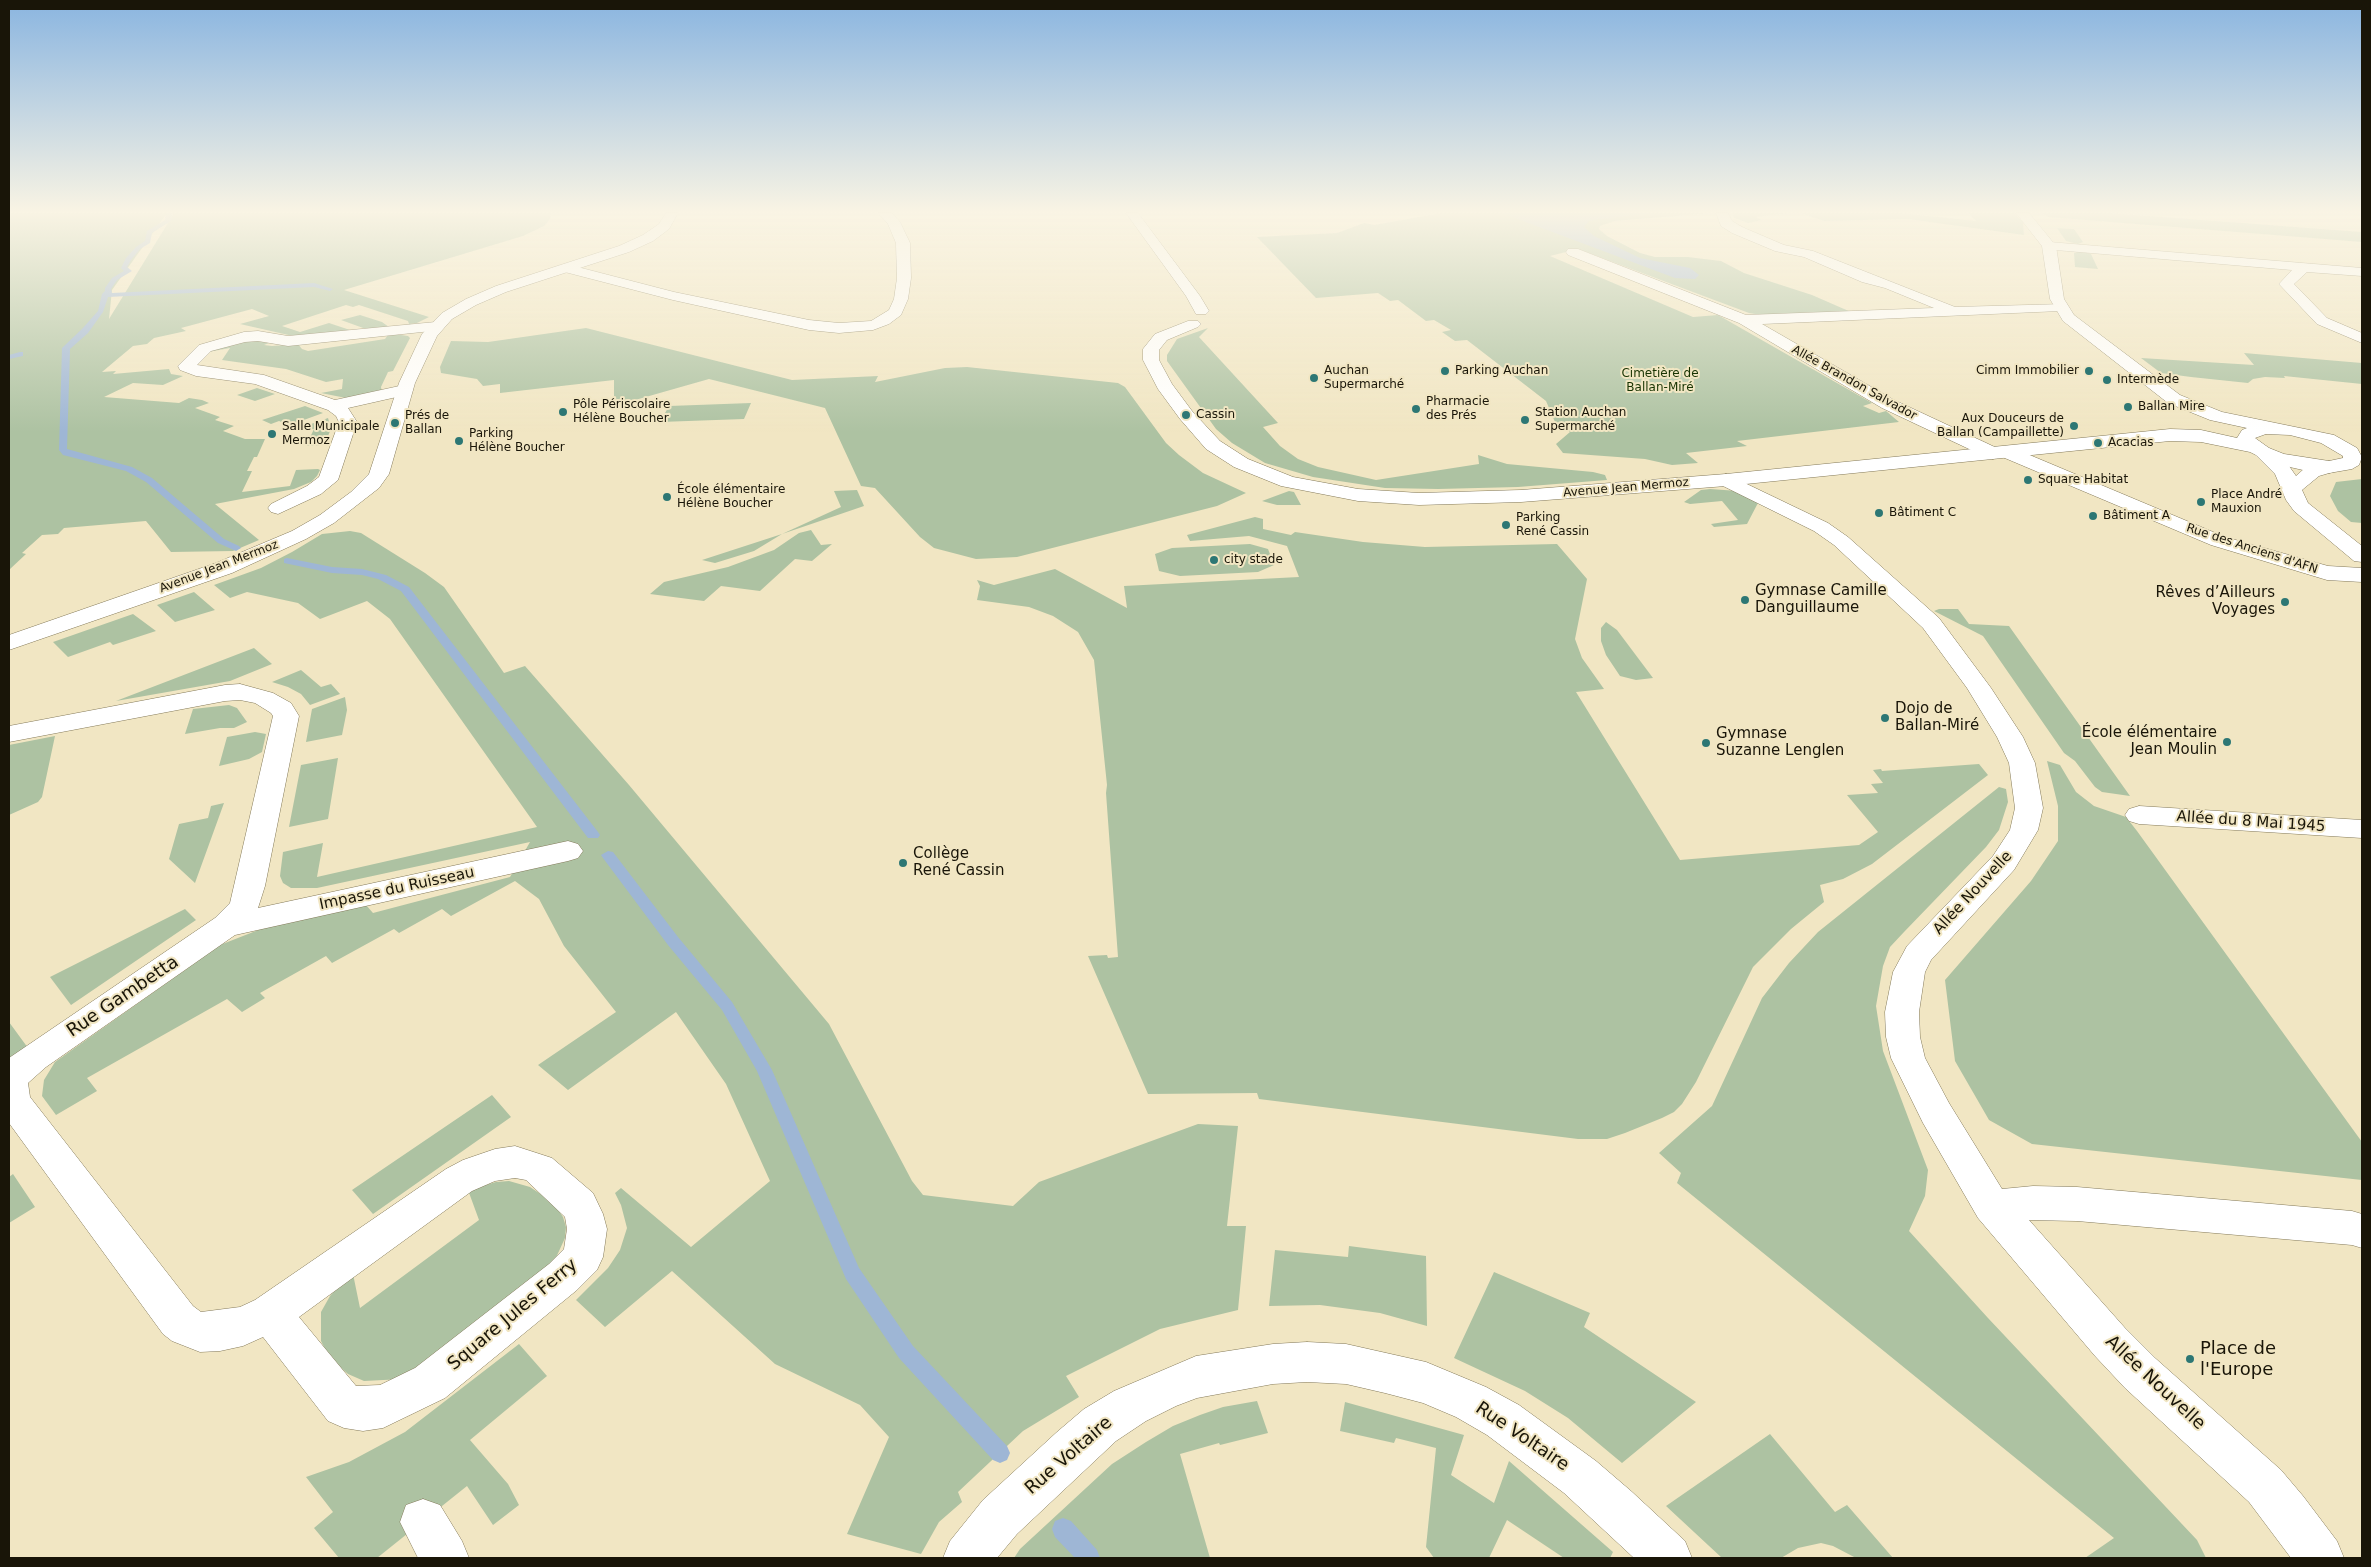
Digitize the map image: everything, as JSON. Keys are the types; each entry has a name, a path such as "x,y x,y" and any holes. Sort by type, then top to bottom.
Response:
{"street":[{"name":"Avenue Jean Mermoz","path":"9,643 224,568 299,535 327,519 372,484 379,474 404,390 430,334 447,316 471,302 515,286"},
{"path":"635,286 815,326 839,328 873,325 884,321 896,312 901,300 903,286"},
{"name":"Avenue Jean Mermoz","path":"1186,286 1205,318 1162,337 1151,349 1151,360 1164,385 1186,415 1213,445 1225,454 1258,471 1288,482 1358,495 1419,499 1521,496 1726,480 2170,435 2208,437 2254,445"},
{"name":"Allée Brandon Salvador","path":"1659,286 1737,317 1888,404 2000,452"},
{"path":"1895,286 1956,311"},
{"path":"2056,286 2060,307 2068,318 2174,399 2254,445 2296,463 2329,467"},
{"path":"2288,286 2322,321 2362,338"},
{"path":"1737,317 2060,307"},
{"path":"278,508 328,480 348,422 344,413 334,406 258,380 196,371 186,366 205,348 237,338 258,336 288,341 436,327"},
{"path":"334,406 404,390"},
{"path":"2174,399 2216,416 2273,429 2308,434 2339,445 2352,455 2352,460 2345,465 2312,472 2292,489"},
{"path":"2170,435 2181,424 2184,417 2174,399"},
{"path":"2254,445 2255,430 2273,429"},
{"path":"2254,445 2282,470 2301,507 2359,551"},
{"path":"2339,445 2362,445"},
{"name":"Rue des Anciens d'AFN","path":"2000,452 2218,541 2327,573 2362,575"},
{"name":"Allée Nouvelle","path":"1726,480 1830,532 1931,623 1980,688 2010,738 2022,763 2026,779 2029,808 2024,830 2004,863 1926,944 1909,972 1904,991 1902,1012 1903,1037 1908,1058 1962,1158 1992,1206 2122,1355 2265,1486 2288,1512 2320,1558"},
{"name":"Rue Gambetta","path":"9,734 225,693 253,694 264,698 282,708 286,716 245,904 226,926 34,1057 19,1069 11,1080 10,1091 14,1103 178,1320 187,1327 200,1332 220,1331 243,1326 270,1314"},
{"name":"Allée du 8 Mai 1945","path":"2139,814 2362,829"},
{"name":"Impasse du Ruisseau","path":"226,926 568,851"},
{"name":"Square Jules Ferry","path":"526,1164 539,1169 579,1205 584,1214 587,1229 583,1257 563,1277 430,1383 383,1406 363,1409 344,1406 333,1396 270,1314 459,1180 476,1171 496,1165 526,1164"},
{"path":"1992,1206 2077,1204 2352,1228 2362,1231"},
{"name":"Rue Voltaire","path":"967,1558 977,1543 1000,1517 1073,1448 1100,1425 1130,1406 1161,1390 1196,1378 1273,1364 1307,1362 1346,1364 1385,1372 1426,1383 1471,1402 1518,1430 1580,1477 1615,1507 1668,1558"}],"green space":[{"path":"9,286 115,286 112,290 109,319 129,286 357,286 344,290 429,317 417,323 409,324 408,321 359,305 353,307 346,305 282,326 300,332 329,323 353,331 293,336 240,324 269,316 252,309 181,328 186,331 154,338 147,344 133,346 102,372 116,371 113,374 169,369 171,374 183,376 163,385 133,383 104,397 179,403 189,398 202,400 209,403 195,408 220,417 215,420 234,426 223,431 245,439 265,439 257,457 254,457 247,471 252,471 242,492 290,486 296,470 318,469 320,470 317,476 311,482 294,489 215,504 259,540 233,551 171,552 146,521 64,528 58,534 42,535 22,553 26,554 9,570"},
{"name":"Cimetière de Ballan-Miré","path":"1305,286 1621,286 1693,317 1718,315 1872,403 1863,406 1879,413 1886,411 1899,422 1737,441 1747,446 1686,453 1698,463 1672,465 1645,459 1563,453 1556,444 1570,432 1555,422 1546,401 1467,340 1455,341 1442,332 1451,330 1434,320 1426,321 1398,300 1390,301 1378,293 1316,298"},
{"name":"Cimetière de Ballan-Miré","path":"1677,286 1785,286 1812,295 1851,312 1768,316 1749,313"},
{"path":"360,315 382,322 389,327 366,329 341,320"},
{"path":"586,328 792,380 878,376 875,382 945,368 967,367 1118,383 1125,387 1166,443 1179,455 1203,473 1246,493 1217,506 1017,557 976,559 934,548 920,537 875,488 861,486 825,408 709,379 614,406 614,380 500,393 500,384 483,386 477,379 441,373 440,367 451,341 488,342"},
{"path":"1208,328 1199,337 1278,423 1263,427 1280,446 1298,459 1318,467 1376,480 1479,464 1478,455 1507,464 1593,472 1605,475 1607,480 1518,487 1385,488 1313,477 1265,463 1232,443 1216,429 1167,361 1167,355 1177,339"},
{"path":"388,335 401,335 410,338 393,371 388,372 381,387 382,392 346,398 321,393 342,389 343,379 326,382 286,369 222,360 230,348 208,352 212,349 252,340 269,343 264,345 272,346 298,344 302,349 308,351 385,339"},
{"path":"2244,353 2362,363 2362,384 2284,376 2285,378 2265,377 2253,379 2248,383 2191,377 2161,373 2141,358 2254,365"},
{"path":"257,388 275,394 255,401 237,395"},
{"path":"751,403 744,419 660,422 669,406"},
{"path":"305,406 323,413 290,425 279,421 271,424 262,420"},
{"path":"328,418 331,429 324,445 306,446 314,429 300,430 300,428"},
{"path":"2362,479 2362,523 2351,522 2338,511 2330,496 2336,482"},
{"path":"857,490 864,506 782,534 841,507 834,491"},
{"path":"1701,490 1738,491 1759,501 1747,524 1714,527 1711,524 1738,520 1722,501 1690,504 1684,502"},
{"path":"1289,491 1294,492 1301,505 1277,505 1262,501"},
{"path":"1255,517 1263,519 1263,529 1291,535 1295,532 1363,542 1425,547 1557,544 1587,579 1575,639 1582,658 1604,689 1576,692 1680,860 1859,845 1878,832 1847,795 1878,793 1871,784 1883,783 1873,770 1881,769 1882,771 1979,764 1988,775 1872,864 1843,879 1820,885 1824,902 1791,929 1753,967 1696,1082 1682,1104 1674,1112 1625,1133 1607,1139 1578,1139 1259,1099 1257,1093 1148,1094 1088,956 1107,955 1108,958 1118,957 1106,793 1107,785 1094,660 1078,632 1053,616 1029,607 977,600 980,586 977,580 994,585 1055,569 1127,608 1124,586 1299,577 1287,546 1249,536 1190,541 1187,535"},
{"path":"811,530 821,545 832,544 812,561 795,559 760,591 721,586 704,601 650,594 664,582 728,567 774,550 799,533"},
{"path":"350,531 361,533 444,587 504,673 525,666 629,785 829,1024 912,1181 923,1195 1013,1206 1039,1182 1198,1124 1238,1126 1227,1226 1246,1226 1238,1310 1160,1329 1066,1376 1079,1397 1023,1431 958,1492 962,1502 939,1522 921,1554 847,1534 889,1437 860,1405 775,1364 672,1271 605,1327 576,1300 608,1268 620,1250 627,1228 621,1205 615,1193 621,1188 691,1247 770,1181 726,1084 676,1012 568,1090 538,1065 616,1012 564,946 539,899 515,881 451,916 442,909 399,933 394,929 332,963 326,956 260,993 265,998 242,1012 227,999 87,1078 97,1091 56,1115 42,1096 44,1080 55,1062 220,945 266,927 366,905 373,913 510,877 530,842 317,888 291,888 283,883 280,876 283,852 323,843 317,877 537,827 390,619 367,601 320,619 298,603 247,592 230,598 214,585 261,568 322,534"},
{"path":"782,534 754,551 715,563 702,560"},
{"name":"city stade","path":"1250,544 1268,549 1274,565 1258,572 1180,576 1159,571 1155,554 1172,548"},
{"path":"194,592 215,610 175,622 157,605"},
{"path":"1939,609 1958,609 1969,624 2009,626 2130,796 2102,792 2095,787 2075,761 2064,753 1983,636 1934,611"},
{"path":"133,614 156,631 113,645 110,642 68,657 53,642"},
{"path":"1606,622 1617,630 1653,678 1636,680 1620,676 1606,655 1601,641 1601,628"},
{"path":"254,648 272,664 230,681 116,701"},
{"path":"301,670 321,687 331,684 340,694 310,705 301,694 272,682"},
{"path":"345,697 347,710 342,735 306,742 312,709"},
{"path":"229,705 237,708 247,722 234,728 220,728 185,734 193,709"},
{"path":"255,732 266,734 262,752 249,759 219,766 227,737"},
{"path":"55,736 42,797 38,802 9,815 9,745"},
{"path":"338,758 328,819 289,827 301,765"},
{"path":"2047,761 2060,765 2076,792 2094,806 2126,817 2137,831 2362,1142 2362,1180 2032,1144 1989,1120 1955,1061 1945,980 2031,881 2058,841 2058,806"},
{"path":"1999,787 2006,789 2008,802 1999,830 1986,847 1890,947 1883,966 1876,1006 1883,1051 1928,1170 1925,1196 1909,1231 1988,1318 2197,1540 2206,1558 2085,1558 2114,1538 1677,1183 1681,1173 1659,1153 1712,1106 1762,998 1789,963 1818,932"},
{"path":"224,803 195,883 169,859 179,824 208,818 211,806"},
{"path":"185,909 196,920 71,1005 50,977"},
{"path":"9,1022 28,1048 9,1061"},
{"path":"492,1095 511,1117 373,1214 352,1190"},
{"path":"13,1174 35,1207 9,1223 9,1177"},
{"path":"509,1181 530,1187 545,1197 555,1205 563,1217 566,1227 565,1238 554,1262 403,1379 364,1381 348,1374 329,1357 321,1341 321,1312 330,1296 342,1282 353,1274 360,1308 479,1220 468,1190 496,1182"},
{"path":"1349,1246 1426,1256 1427,1326 1380,1313 1320,1305 1269,1306 1275,1250 1348,1257"},
{"path":"1494,1272 1590,1313 1584,1327 1696,1402 1622,1463 1568,1418 1525,1391 1454,1358"},
{"path":"519,1344 547,1376 470,1440 508,1484 519,1505 493,1525 467,1486 377,1558 339,1558 314,1528 333,1512 306,1477 349,1462 405,1432"},
{"path":"1257,1401 1268,1433 1220,1445 1219,1443 1180,1454 1210,1558 1014,1558 1020,1549 1112,1464 1146,1442 1173,1426 1200,1415 1223,1407"},
{"path":"1345,1402 1464,1435 1451,1475 1494,1503 1509,1461 1613,1552 1610,1558 1564,1558 1507,1520 1489,1558 1434,1558 1426,1547 1436,1448 1396,1438 1394,1443 1340,1431"},
{"path":"1770,1434 1835,1512 1847,1505 1893,1558 1856,1558 1833,1546 1821,1543 1798,1548 1781,1558 1722,1558 1666,1506"}],"waterway":[{"path":"111,286 108,288 109,292 105,294 101,311 85,331 66,348 63,450 66,453 129,469 149,480 221,541 236,548"},
{"path":"105,295 290,286"},
{"path":"319,286 330,289"},
{"path":"9,357 20,354"},
{"path":"287,561 332,570 362,572 382,577 405,589 593,835"},
{"path":"608,855 673,941 727,1006 764,1070 852,1273 906,1352 1000,1453"},
{"path":"1063,1529 1089,1558"}],"place":[{"name":"Parking Auchan","path":"1445,371"},
{"name":"Cimm Immobilier","path":"2089,371"},
{"name":"Auchan Supermarché","path":"1314,378"},
{"name":"Intermède","path":"2107,380"},
{"name":"Ballan Mire","path":"2128,407"},
{"name":"Pharmacie des Prés","path":"1416,409"},
{"name":"Pôle Périscolaire Hélène Boucher","path":"563,412"},
{"name":"Cassin","path":"1186,415"},
{"name":"Station Auchan Supermarché","path":"1525,420"},
{"name":"Prés de Ballan","path":"395,423"},
{"name":"Aux Douceurs de Ballan (Campaillette)","path":"2074,426"},
{"name":"Salle Municipale Mermoz","path":"272,434"},
{"name":"Parking Hélène Boucher","path":"459,441"},
{"name":"Acacias","path":"2098,443"},
{"name":"Square Habitat","path":"2028,480"},
{"name":"École élémentaire Hélène Boucher","path":"667,497"},
{"name":"Place André Mauxion","path":"2201,502"},
{"name":"Bâtiment C","path":"1879,513"},
{"name":"Bâtiment A","path":"2093,516"},
{"name":"Parking René Cassin","path":"1506,525"},
{"name":"city stade","path":"1214,560"},
{"name":"Gymnase Camille Danguillaume","path":"1745,600"},
{"name":"Rêves d’Ailleurs Voyages","path":"2285,602"},
{"name":"Dojo de Ballan-Miré","path":"1885,718"},
{"name":"École élémentaire Jean Moulin","path":"2227,742"},
{"name":"Gymnase Suzanne Lenglen","path":"1706,743"},
{"name":"Collège René Cassin","path":"903,863"},
{"name":"Place de l'Europe","path":"2190,1359"}]}
